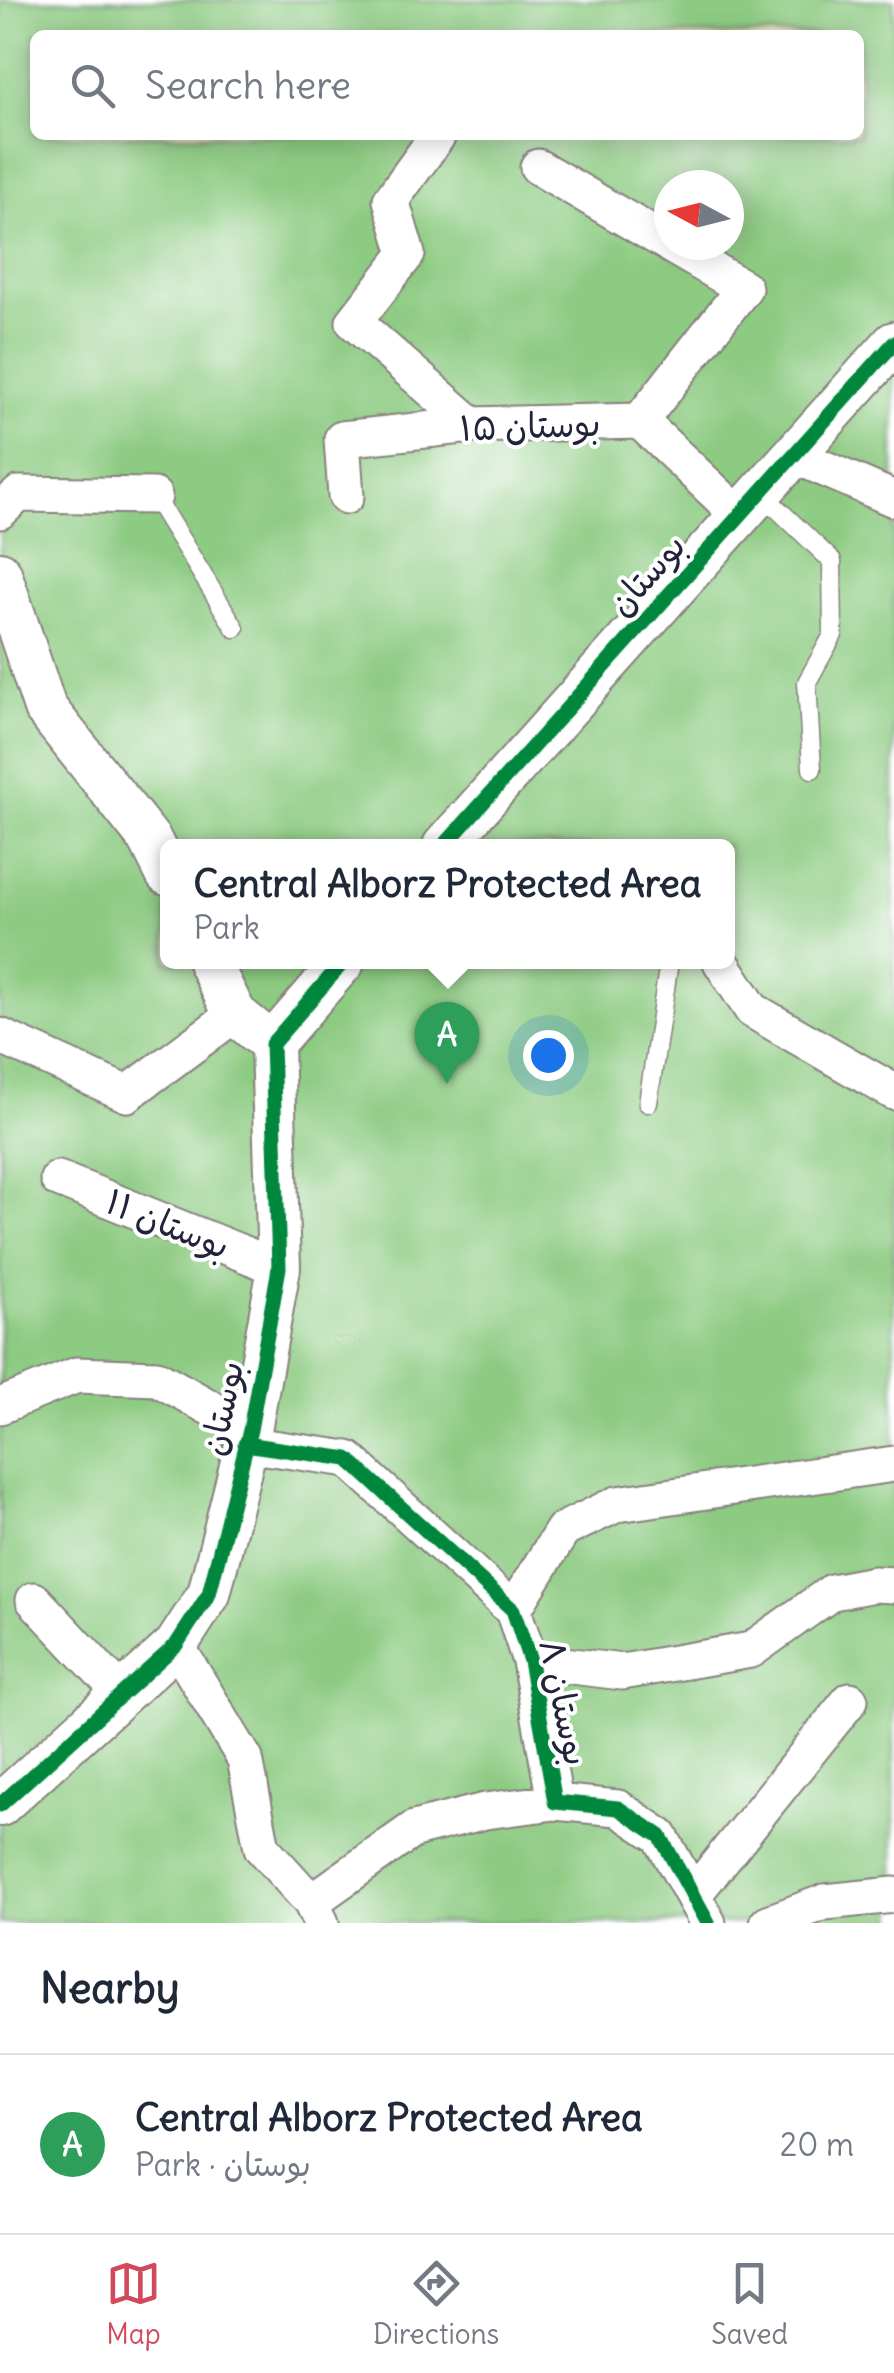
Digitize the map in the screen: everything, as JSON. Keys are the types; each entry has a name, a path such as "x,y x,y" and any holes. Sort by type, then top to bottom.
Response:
{"street":[{"path":"434,140 391,200 407,254 354,322 472,425"},
{"path":"538,168 654,236"},
{"path":"640,421 744,288 696,260"},
{"name":"بوستان","path":"450,839 894,343"},
{"name":"بوستان ۱۵","path":"346,496 342,439 472,425 640,421 749,503"},
{"path":"793,455 894,498"},
{"path":"0,512 19,494 154,496"},
{"path":"0,573 46,708 150,840 160,860"},
{"path":"212,969 235,1014 272,1044 337,969"},
{"path":"726,969 752,1010 894,1092"},
{"path":"0,1036 127,1094 235,1014"},
{"name":"بوستان","path":"4,1795 176,1645 209,1594 248,1437 279,1268 272,1044"},
{"name":"بوستان ۱۱","path":"58,1179 279,1268"},
{"path":"0,1406 77,1376 158,1378 248,1437"},
{"name":"بوستان ۸","path":"248,1437 348,1459 513,1610 530,1661 555,1802 618,1808 660,1836 700,1909"},
{"path":"513,1610 563,1530 617,1504 894,1464"},
{"path":"530,1661 622,1672 751,1650 832,1592 874,1584 894,1585"},
{"path":"34,1600 122,1694"},
{"path":"176,1645 245,1759 262,1848 316,1913 414,1829 485,1811 555,1802"},
{"path":"700,1909 850,1700"},
{"path":"768,1923 824,1902 894,1894"}],"lane":[{"path":"154,496 235,628"},
{"path":"749,503 832,561 833,635 807,682 812,769"},
{"path":"648,1103 668,969"}],"green space":[{"path":"0,0 894,0 894,1923 0,1923"}],"cycle path":[{"path":"450,839 894,343"},
{"path":"0,1805 176,1645 209,1594 250,1430 279,1268 272,1044 337,969"},
{"path":"245,1444 348,1459 513,1610 530,1661 555,1802 618,1808 660,1836 708,1923"}],"place":[{"name":"Central Alborz Protected Area","path":"447,1084"}]}
